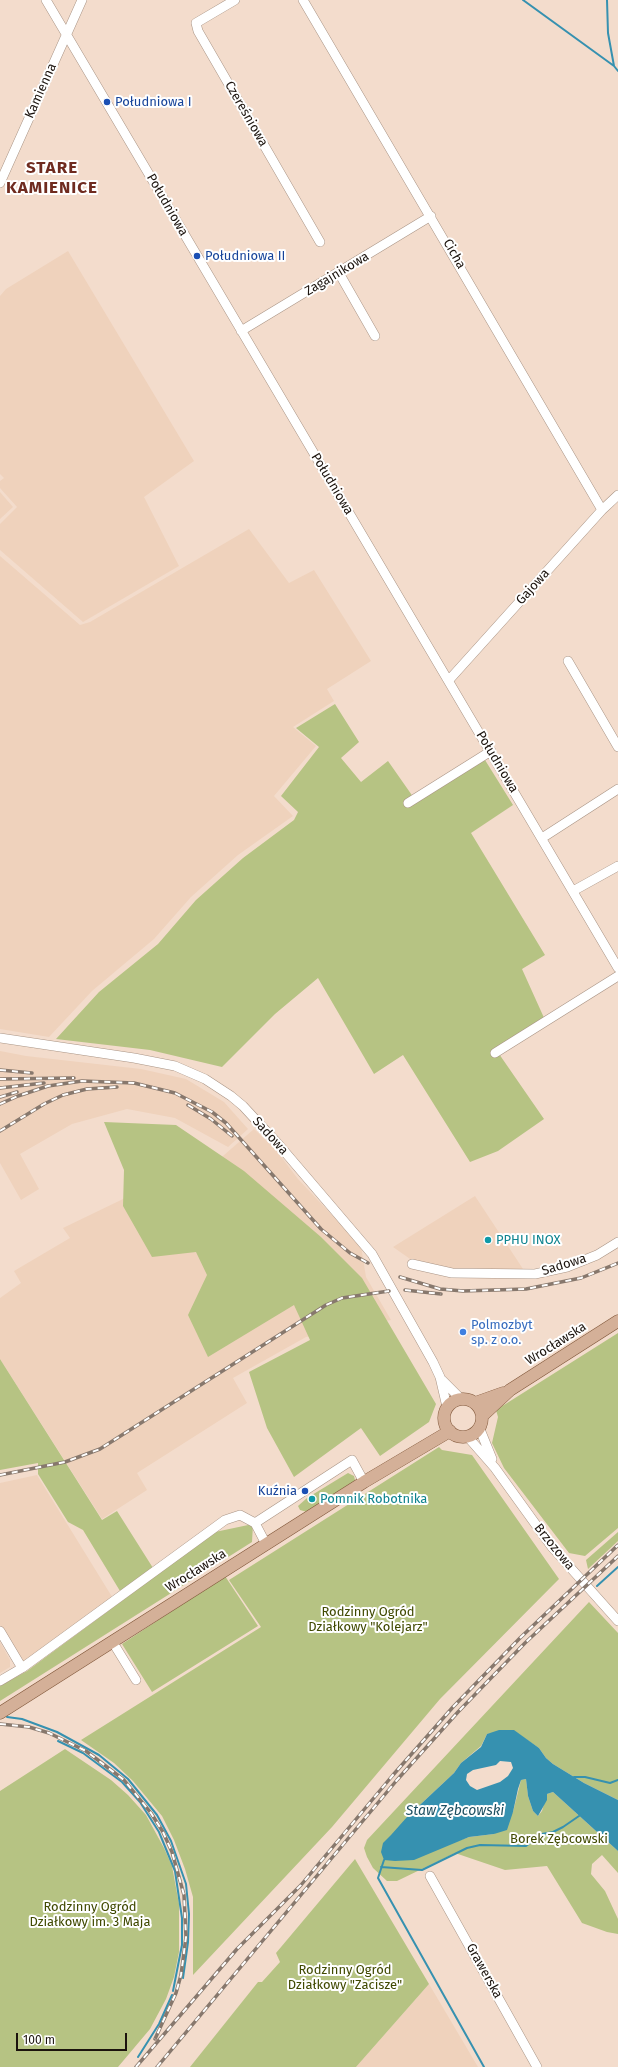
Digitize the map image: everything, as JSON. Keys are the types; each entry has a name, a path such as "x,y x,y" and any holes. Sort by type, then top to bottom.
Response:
{"main road":[{"name":"Wrocławska","path":"475,1403 510,1390 618,1321"},
{"name":"Wrocławska","path":"480,1421 510,1390"},
{"path":"461,1399 475,1403 480,1421 468,1436 456,1435 448,1427 447,1407 451,1403 461,1399"},
{"name":"Wrocławska","path":"3,1710 407,1455 448,1427"}],"street":[{"name":"Południowa","path":"46,0 574,891 618,968"},
{"name":"Kamienna","path":"0,183 82,0"},
{"name":"Czereśniowa","path":"235,0 196,24 198,31 320,242"},
{"name":"Cicha","path":"303,0 602,510"},
{"name":"Zagajnikowa","path":"241,331 431,216"},
{"path":"339,273 375,336"},
{"name":"Gajowa","path":"449,680 602,510 618,495"},
{"path":"568,661 618,747"},
{"path":"408,803 491,751"},
{"path":"542,838 618,789"},
{"path":"574,891 618,866"},
{"path":"495,1053 618,976"},
{"name":"Sadowa","path":"0,1038 134,1058 175,1066 205,1079 231,1096 243,1106 274,1140 372,1254 440,1377 461,1399"},
{"name":"Sadowa","path":"412,1264 452,1273 535,1274 568,1267 597,1255 618,1242"},
{"name":"Sadowa","path":"440,1377 447,1407"},
{"name":"Brzozowa","path":"480,1421 495,1468"},
{"name":"Brzozowa","path":"468,1436 495,1468 552,1547 618,1621"},
{"path":"255,1523 352,1460 364,1482"},
{"path":"0,1681 22,1668 225,1520 240,1515 255,1523 266,1544"},
{"path":"0,1631 22,1668"},
{"path":"112,1641 136,1680"},
{"name":"Grawerska","path":"430,1876 537,2067"}],"shaded area":[{"path":"68,251 194,461 144,497 179,566 83,622 0,550 0,524 17,507 0,488 0,481 4,478 0,474 0,296 6,289"},
{"path":"0,492 13,507 0,519"},
{"path":"249,529 289,583 314,570 371,661 327,689 334,701 293,727 316,746 274,796 293,816 238,855 191,897 154,939 92,991 49,1037 0,1029 0,556 80,625 90,622"},
{"path":"0,1051 26,1056 141,1069 186,1079 224,1102 248,1129 228,1147 175,1118 127,1109 72,1124 20,1154 39,1189 21,1200 0,1163"},
{"path":"254,1129 276,1150 298,1179 361,1246 366,1277 391,1320 306,1337 233,1378 247,1403 137,1473 147,1490 102,1519 0,1359 0,1298 21,1283 14,1271 70,1238 63,1228 208,1158 216,1162"},
{"path":"475,1196 523,1269 455,1269 413,1261 393,1247"},
{"path":"37,1475 114,1600 22,1668 0,1631 0,1483"},
{"path":"0,1642 10,1660 10,1667 0,1673"},
{"path":"429,1984 478,2067 356,2067"}],"green space":[{"path":"335,704 359,742 341,758 361,782 388,761 416,801 485,760 513,805 471,833 545,955 522,969 545,1020 497,1051 544,1119 498,1151 470,1162 403,1055 374,1074 318,978 275,1014 222,1067 150,1050 56,1039 99,992 158,944 196,900 243,858 294,820 298,812 281,796 319,747 296,728"},
{"path":"104,1122 176,1125 244,1171 321,1237 362,1278 436,1404 429,1422 380,1456 361,1428 294,1477 267,1428 249,1372 310,1340 294,1305 208,1357 188,1315 207,1275 196,1252 152,1257 123,1206 124,1170"},
{"path":"618,1333 618,1528 585,1556 569,1553 504,1468 492,1443 498,1417 496,1410"},
{"path":"0,1359 102,1520 117,1511 153,1568 120,1591 83,1530 68,1522 38,1474 38,1463 0,1470"},
{"name":"Rodzinny Ogród Działkowy \"Kolejarz\"","path":"439,1447 442,1450 472,1455 559,1579 440,1699 332,1827 193,1975 193,1897 185,1869 174,1840 162,1816 133,1781 114,1763 81,1740 261,1627 229,1580"},
{"path":"348,1473 354,1476 355,1480 353,1483 307,1512 300,1510 298,1506 307,1498"},
{"path":"253,1524 252,1542 0,1701 0,1686 27,1671 215,1532"},
{"path":"618,1532 618,1541 588,1569 586,1560"},
{"path":"225,1576 258,1626 152,1692 122,1644"},
{"name":"Borek Zębcowski","path":"589,1602 618,1633 618,1800 584,1783 553,1764 546,1758 539,1748 514,1731 487,1734 481,1746 461,1763 454,1773 407,1817 449,1844 469,1837 494,1834 513,1812 521,1780 526,1779 528,1796 533,1811 538,1816 542,1811 547,1794 553,1792 618,1851 618,1873 602,1855 592,1864 591,1874 605,1891 618,1919 618,1934 607,1932 582,1923 547,1866 505,1870 455,1853 397,1881 387,1881 373,1868 367,1857 364,1848 367,1840"},
{"name":"Rodzinny Ogród Działkowy im. 3 Maja","path":"65,1749 111,1780 128,1795 146,1815 164,1848 172,1866 179,1904 179,1952 174,1977 166,1999 150,2029 118,2067 0,2067 0,1791"},
{"name":"Rodzinny Ogród Działkowy \"Zacisze\"","path":"355,1859 429,1984 356,2067 190,2067 258,1982 262,1982 280,1962 276,1953"}],"water":[{"name":"Staw Zębcowski","path":"499,1730 514,1730 539,1748 546,1758 553,1764 584,1783 618,1800 618,1851 553,1792 547,1794 547,1800 538,1816 533,1811 528,1796 526,1779 521,1780 507,1830 494,1834 469,1837 414,1860 384,1860 381,1852 383,1843 407,1817 454,1773 461,1763 481,1747 487,1734","holes":["500,1761 511,1762 513,1768 508,1776 500,1782 477,1790 470,1786 466,1780 467,1774 473,1770 496,1765"]}],"waterway":[{"path":"523,0 614,66"},
{"path":"607,0 608,33 614,66 618,71"},
{"path":"597,1586 618,1567"},
{"path":"7,1717 22,1719 57,1732 99,1755 128,1779 157,1815 171,1841 186,1884 189,1914 188,1942 183,1978"},
{"path":"58,1741 83,1753 122,1782 140,1802 159,1832 175,1871 182,1918 182,1945 173,1991"},
{"path":"574,1777 585,1777 610,1783 618,1780"},
{"path":"381,1867 422,1870 467,1848 480,1845 526,1846 542,1834 553,1832 579,1816"},
{"path":"384,1860 378,1878 484,2067"},
{"path":"138,2057 159,2024 172,1995"}],"railway":[{"path":"0,1070 32,1073"},
{"path":"0,1079 74,1078"},
{"path":"0,1104 48,1086 82,1081 134,1083 175,1093 212,1112 226,1123 321,1229 350,1253 368,1263"},
{"path":"0,1088 44,1083"},
{"path":"0,1131 44,1104 63,1095 87,1089 117,1087"},
{"path":"0,1097 17,1092"},
{"path":"188,1105 211,1119 232,1136"},
{"path":"400,1277 440,1289 463,1291 526,1289 581,1278 618,1263"},
{"path":"405,1290 441,1294"},
{"path":"0,1475 65,1462 100,1449 326,1305 342,1298 389,1291"},
{"path":"136,2067 237,1949 301,1885 393,1775 453,1707 520,1638 618,1545"},
{"path":"157,2067 397,1780 458,1712 525,1643 618,1556"},
{"path":"0,1724 29,1727 49,1733 86,1751 124,1780 151,1813 163,1832 172,1852 184,1895 186,1937 181,1975 176,1993 155,2039"}],"place":[{"name":"Południowa I","path":"107,102"},
{"name":"Południowa II","path":"197,256"},
{"name":"PPHU INOX","path":"488,1240"},
{"name":"Polmozbyt sp. z o.o.","path":"463,1332"},
{"name":"Kuźnia","path":"305,1491"},
{"name":"Pomnik Robotnika","path":"312,1499"}],"district":[{"name":"STARE KAMIENICE","path":"52,178"}]}
